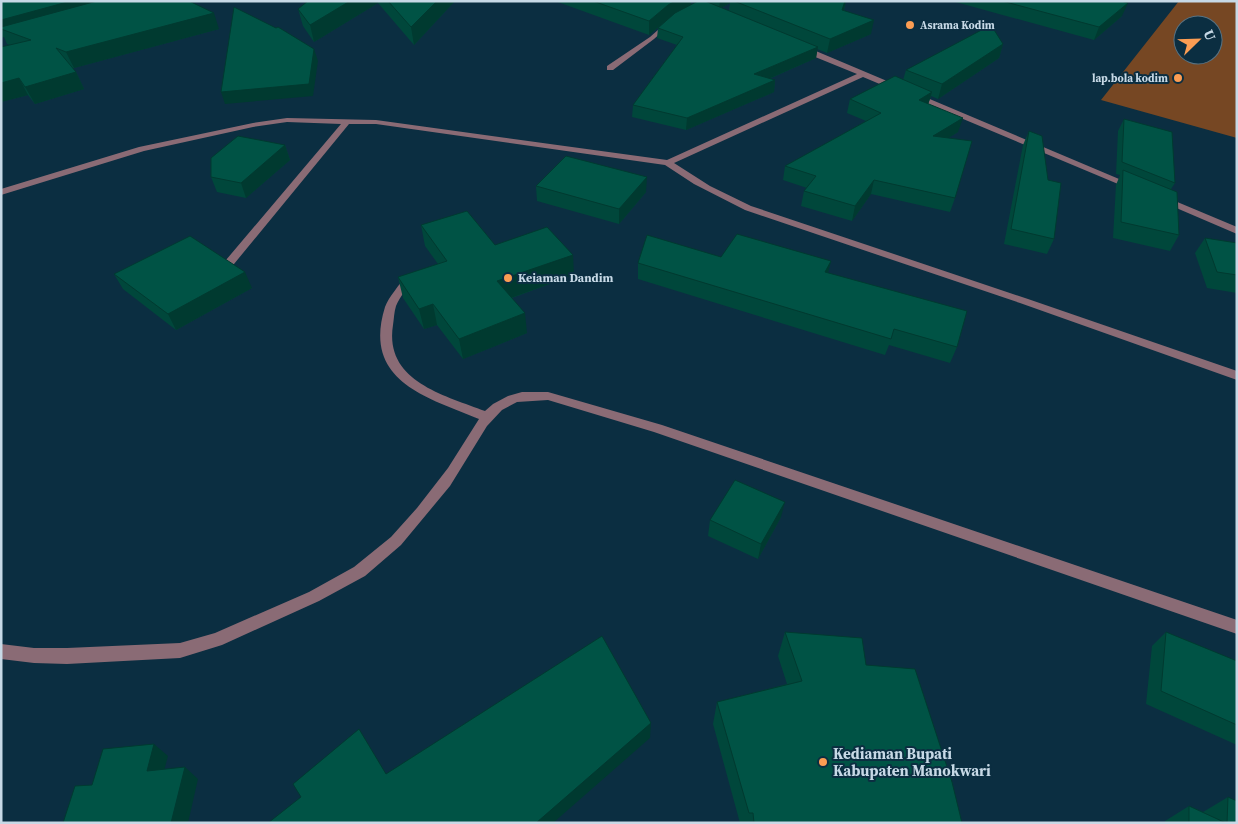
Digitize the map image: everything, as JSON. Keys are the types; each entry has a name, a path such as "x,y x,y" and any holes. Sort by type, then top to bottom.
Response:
{"street":[{"path":"610,68 678,17"},
{"path":"791,44 1142,190"},
{"path":"668,163 863,74"},
{"path":"1,192 142,150 253,125 287,120 348,120 384,123 668,163 715,192 748,208 1024,301 1237,376"},
{"path":"230,262 348,120"},
{"path":"1151,194 1237,231"},
{"path":"411,276 391,306 385,340 388,353 406,379 420,390 487,417"},
{"path":"1,651 36,655 79,655 183,650 216,641 304,601 343,582 366,568 393,544 454,471 473,437 487,417 506,402 522,397 548,396 666,431 1237,627"}],"shaded area":[{"name":"lap.bola kodim","path":"1179,1 1237,1 1237,138 1101,100"}],"building":[{"path":"1,1 71,1 1,20"},
{"path":"97,1 189,1 214,13 66,52 56,48 76,72 25,87 19,78 1,83 1,47 31,40 1,29 1,27"},
{"path":"308,1 350,1 310,25 298,9"},
{"path":"388,1 437,1 411,27"},
{"path":"593,1 675,1 649,21"},
{"path":"698,1 705,1 818,47 754,74 775,80 687,118 633,105 683,37 658,28 675,13"},
{"path":"734,1 845,1 842,10 874,20 830,39"},
{"path":"1002,1 1121,1 1128,3 1099,27"},
{"path":"234,7 276,28 278,27 314,49 309,84 221,92"},
{"path":"991,25 1003,44 942,84 906,70"},
{"path":"895,76 932,92 919,100 963,118 933,136 972,141 955,198 874,180 855,206 804,191 816,176 785,166 881,113 850,99"},
{"path":"1124,119 1172,132 1175,183 1122,162"},
{"path":"1029,131 1042,136 1048,180 1061,183 1054,239 1011,229"},
{"path":"238,136 285,145 241,183 211,177 211,158"},
{"path":"566,156 647,177 619,209 536,186"},
{"path":"1123,170 1177,192 1179,235 1121,222"},
{"path":"467,211 495,245 547,227 573,255 497,281 525,313 459,339 433,304 419,309 398,277 447,261 421,225"},
{"path":"737,234 831,261 825,272 967,311 957,347 894,329 891,339 638,263 647,235 721,257"},
{"path":"190,236 245,272 168,314 114,274"},
{"path":"1205,238 1237,243 1237,275 1217,272"},
{"path":"735,480 785,502 761,544 710,520"},
{"name":"Kediaman Bupati Kabupaten Manokwari","path":"785,632 862,638 866,665 915,669 952,782 962,823 754,823 753,813 749,813 717,702 802,681"},
{"path":"1166,632 1237,661 1237,725 1161,691"},
{"path":"602,636 651,723 536,823 268,823 301,797 293,784 359,729 386,774"},
{"path":"154,744 147,771 185,767 171,823 63,823 75,786 92,785 103,749"},
{"path":"1228,797 1237,801 1237,823 1227,823"},
{"path":"1189,806 1226,823 1189,823"}],"place":[{"name":"Asrama Kodim","path":"910,25"},
{"name":"lap.bola kodim","path":"1178,78"},
{"name":"Keiaman Dandim","path":"508,278"},
{"name":"Kediaman Bupati Kabupaten Manokwari","path":"823,762"}]}
